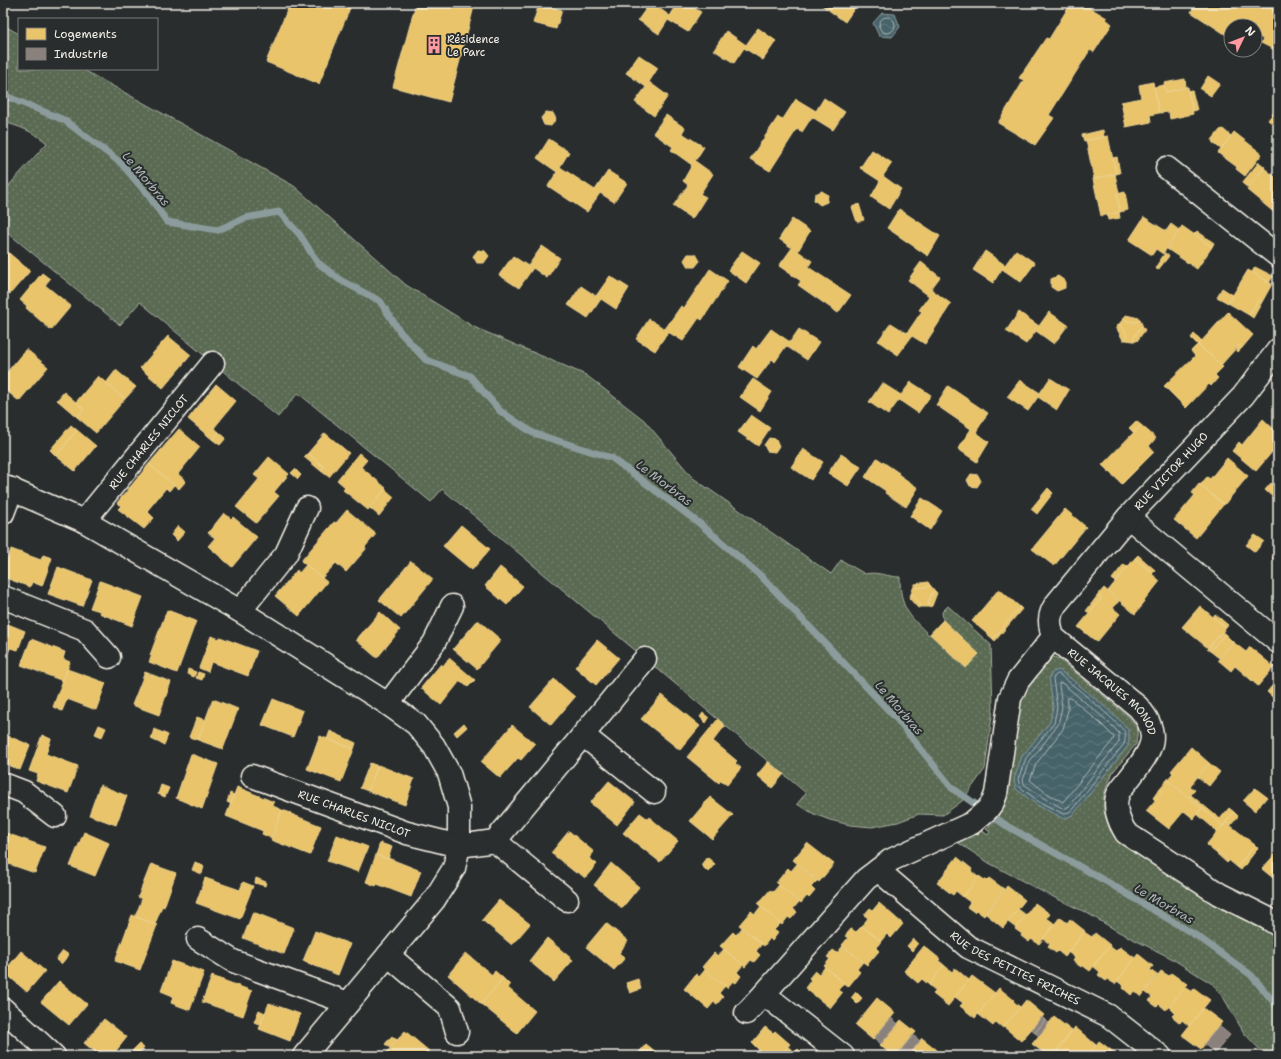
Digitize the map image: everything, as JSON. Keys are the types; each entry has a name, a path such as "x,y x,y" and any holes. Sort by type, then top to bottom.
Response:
{"street":[{"path":"1167,168 1278,256"},
{"name":"RUE VICTOR HUGO","path":"1278,350 1243,396 1128,517 1278,642"},
{"name":"RUE CHARLES NICLOT","path":"84,521 213,363"},
{"path":"3,513 8,488 84,521 240,611 388,704 416,724 434,746 449,773 459,808 459,846 454,868 434,900 304,1056"},
{"path":"240,611 286,554 308,508"},
{"path":"746,1013 866,879 891,860 972,823 987,810 993,802 996,794 1010,698 1018,681 1054,637 1051,630 1050,615 1052,610 1128,517"},
{"path":"3,597 85,630 109,657"},
{"path":"388,704 434,643 452,606"},
{"name":"RUE JACQUES MONOD","path":"1054,637 1138,707 1145,714 1150,724 1153,735 1152,744 1148,753 1118,792 1116,802 1118,815 1126,833 1219,894 1278,925"},
{"path":"567,900 494,841 645,659"},
{"path":"583,735 654,792"},
{"name":"RUE CHARLES NICLOT","path":"252,776 407,833 459,846 494,841"},
{"path":"3,784 24,792 55,816"},
{"name":"RUE DES PETITES FRICHES","path":"878,870 968,947 1109,1016 1160,1056"},
{"path":"198,939 233,961 348,1003"},
{"path":"388,955 450,1008 457,1032"},
{"path":"764,994 843,1056"},
{"path":"3,1009 54,1056"}],"green space":[{"path":"3,25 18,33 18,70 84,70 294,186 406,285 474,327 586,375 644,420 693,478 831,574 841,560 865,574 874,573 900,577 900,587 907,610 929,635 943,620 942,612 948,606 991,645 993,708 985,769 962,801 943,815 919,814 898,822 872,827 850,825 830,820 814,814 797,804 806,793 442,489 431,502 298,393 278,417 140,302 120,325 3,229 3,192 47,143 26,130 3,122"},
{"path":"1048,657 1059,659 1129,717 1138,728 1136,744 1113,772 1104,794 1104,811 1110,830 1119,842 1128,843 1271,930 1278,937 1278,1056 1266,1056 1244,1033 1222,995 1214,985 1171,958 989,863 954,840 979,829 988,835 990,832 986,829 997,819 1004,800 1017,711 1025,692"}],"water":[{"path":"882,13 895,14 900,27 892,37 879,36 873,23"},
{"path":"1059,670 1125,725 1129,736 1128,746 1073,815 1064,819 1037,805 1016,789 1014,779 1022,756 1050,722 1053,707 1049,677 1053,672"}],"building: Logements":[{"path":"290,3 352,3 319,84 266,62"},
{"name":"Résidence Le Parc","path":"416,3 475,3 449,102 393,87"},
{"path":"650,3 670,16 678,3 686,3 701,12 688,32 668,20 659,34 638,20"},
{"path":"819,3 858,3 845,22"},
{"path":"1071,3 1082,3 1107,18 1106,19 1112,24 1094,52 1090,50 1049,115 1054,118 1035,145 998,123 1024,80 1019,78 1046,38 1049,39"},
{"path":"1196,3 1278,3 1278,44 1276,43 1273,49 1263,44 1263,18 1223,18 1223,33 1191,12"},
{"path":"539,4 562,10 556,29 533,23"},
{"path":"758,28 776,41 763,60 744,48 734,63 714,50 726,31 746,45"},
{"path":"639,55 658,68 649,82 668,96 654,116 635,102 646,87 626,73"},
{"path":"1208,76 1220,84 1211,96 1200,89"},
{"path":"1185,79 1186,87 1166,92 1164,83"},
{"path":"1153,82 1159,113 1150,115 1151,122 1126,127 1121,102 1141,98 1139,85"},
{"path":"1164,85 1166,92 1188,87 1193,114 1170,119 1169,112 1159,113 1154,87"},
{"path":"1192,90 1197,110 1193,111 1188,91"},
{"path":"824,98 845,112 833,130 812,117 802,132 797,129 770,171 750,159 778,117 783,119 796,99 816,111"},
{"path":"1275,111 1278,113 1278,128 1268,120"},
{"path":"546,112 553,113 556,119 551,126 544,125 541,118"},
{"path":"666,115 685,128 682,133 704,147 695,161 713,174 700,194 706,197 692,219 673,206 688,185 683,181 692,165 671,150 673,147 653,133"},
{"path":"1223,129 1231,136 1221,149 1213,143 1212,140 1220,130"},
{"path":"1103,130 1104,137 1084,141 1082,135"},
{"path":"1234,132 1262,154 1245,176 1236,169 1237,167 1218,153"},
{"path":"1108,136 1116,174 1094,179 1086,140"},
{"path":"549,139 569,152 560,167 595,190 608,171 627,183 614,202 600,193 587,212 548,186 557,172 537,158"},
{"path":"872,150 892,163 883,176 901,189 889,209 871,197 880,181 860,168"},
{"path":"1117,157 1120,173 1116,174 1113,158"},
{"path":"1259,162 1265,167 1248,188 1242,183"},
{"path":"1264,168 1278,179 1278,211 1276,214 1247,190"},
{"path":"1115,174 1119,193 1117,194 1120,212 1101,216 1093,179"},
{"path":"822,191 828,195 827,202 820,205 814,200 815,194"},
{"path":"1125,192 1128,210 1120,212 1117,194"},
{"path":"859,204 864,220 857,222 852,207"},
{"path":"899,209 940,236 928,256 887,228"},
{"path":"1119,212 1120,218 1108,220 1107,215"},
{"path":"1144,217 1166,231 1171,224 1179,230 1163,254 1156,249 1152,255 1129,240"},
{"path":"792,219 810,231 798,251 812,261 808,267 851,295 838,313 798,285 801,281 779,266 792,248 779,239"},
{"path":"1182,226 1212,247 1197,269 1167,249"},
{"path":"1197,231 1214,243 1212,247 1194,234"},
{"path":"542,246 560,258 547,278 533,268 519,288 499,275 513,256 528,266"},
{"path":"3,248 30,271 10,294 3,288"},
{"path":"478,250 485,251 489,256 484,263 477,263 473,256"},
{"path":"1016,250 1035,263 1021,282 1002,269 993,283 973,270 985,251 1005,265"},
{"path":"742,251 760,263 746,283 728,270"},
{"path":"1165,253 1169,256 1158,270 1155,268"},
{"path":"688,254 696,254 700,261 695,267 688,267 684,260"},
{"path":"921,262 940,277 931,289 951,304 925,344 912,336 898,355 878,341 891,323 907,333 922,311 919,310 929,296 908,280"},
{"path":"1255,267 1273,276 1269,283 1252,272"},
{"path":"710,269 728,281 702,320 699,318 683,341 668,332 655,351 636,339 649,319 665,329 681,306 684,308"},
{"path":"1248,270 1272,284 1262,302 1258,300 1249,315 1228,303"},
{"path":"42,273 50,279 45,285 71,306 51,330 26,308 27,306 20,300"},
{"path":"610,276 629,288 616,309 601,299 588,318 568,305 581,286 596,296"},
{"path":"1058,276 1065,281 1065,288 1057,291 1051,287 1051,279"},
{"path":"1222,288 1233,295 1228,303 1217,297"},
{"path":"1258,300 1262,302 1253,318 1249,315"},
{"path":"1019,312 1039,326 1049,312 1068,325 1054,344 1036,331 1026,344 1006,331"},
{"path":"1228,312 1253,335 1242,348 1239,345 1221,365 1198,345"},
{"path":"1126,315 1139,318 1140,320 1136,322 1127,321 1124,318"},
{"path":"1124,318 1127,321 1136,322 1140,320 1143,327 1140,328 1133,341 1126,340 1127,336 1122,326 1119,324"},
{"path":"1119,324 1122,326 1127,336 1126,340 1123,340 1116,327"},
{"path":"1143,327 1145,330 1137,341 1133,341 1140,328"},
{"path":"771,329 790,342 799,329 819,342 807,360 786,346 775,362 772,359 757,379 739,367 753,346 756,349"},
{"path":"1194,334 1202,341 1198,345 1191,338"},
{"path":"168,336 191,355 163,388 140,368"},
{"path":"1198,344 1223,367 1215,375 1218,378 1211,386 1209,384 1186,408 1164,386 1195,356 1191,351"},
{"path":"1239,345 1242,348 1238,352 1236,349"},
{"path":"26,349 48,367 19,401 3,388 3,377"},
{"path":"116,370 136,387 125,399 106,383"},
{"path":"98,376 125,399 96,433 77,417 84,409 76,402"},
{"path":"1050,378 1069,390 1057,410 1038,397 1028,411 1007,397 1020,380 1040,393"},
{"path":"753,379 772,392 760,411 740,397"},
{"path":"911,382 931,395 918,413 899,400 888,415 869,402 882,383 901,395"},
{"path":"216,384 236,401 214,428 219,432 213,440 188,419"},
{"path":"948,386 988,413 976,432 989,442 977,462 958,449 971,429 936,405"},
{"path":"64,392 84,409 77,417 57,400"},
{"path":"751,415 770,428 758,446 738,432"},
{"path":"1263,419 1278,433 1278,445 1256,471 1232,451 1239,442 1242,445"},
{"path":"1136,421 1141,425 1134,433 1129,428"},
{"path":"71,425 77,430 56,456 50,450"},
{"path":"1141,425 1156,438 1149,446 1154,452 1122,484 1102,465"},
{"path":"179,429 200,447 178,474 186,481 179,489 149,464"},
{"path":"77,430 96,446 75,471 56,456"},
{"path":"219,432 226,438 220,445 213,440"},
{"path":"325,433 349,453 329,477 321,471 324,467 308,453"},
{"path":"769,438 776,439 779,446 775,452 767,451 764,445"},
{"path":"803,449 823,462 811,480 791,467"},
{"path":"308,453 324,467 321,471 304,457"},
{"path":"359,453 367,460 361,467 386,488 368,510 343,490 345,487 337,480"},
{"path":"841,454 861,467 848,486 828,473"},
{"path":"269,457 289,474 274,492 279,496 256,523 236,507 259,479 254,475"},
{"path":"877,458 918,488 906,507 865,477"},
{"path":"1227,458 1248,476 1224,505 1200,485 1207,477 1210,479"},
{"path":"149,464 174,485 169,491 166,488 147,511 154,518 144,529 118,509 121,506 117,503"},
{"path":"295,469 301,475 298,479 291,473"},
{"path":"971,474 978,475 981,481 977,487 970,486 967,480"},
{"path":"1271,483 1278,489 1278,502 1265,490"},
{"path":"1199,484 1224,504 1196,538 1174,520 1195,495 1192,493"},
{"path":"1048,488 1053,493 1037,514 1031,509"},
{"path":"385,489 394,497 379,516 370,508"},
{"path":"922,498 942,511 930,530 910,516"},
{"path":"1065,509 1086,527 1054,566 1032,549"},
{"path":"347,510 376,534 365,547 366,549 346,572 336,563 322,578 301,561 334,522 336,523"},
{"path":"224,513 231,519 233,517 257,537 232,567 208,546 215,538 208,533"},
{"path":"461,525 490,549 472,570 443,546"},
{"path":"178,526 185,532 177,541 171,535"},
{"path":"1255,535 1264,541 1255,552 1246,545"},
{"path":"11,549 41,560 43,555 52,558 42,586 32,582 30,587 3,577 3,571"},
{"path":"1278,551 1278,563 1272,558"},
{"path":"1138,555 1155,570 1153,573 1135,558"},
{"path":"1135,558 1160,581 1135,614 1108,591"},
{"path":"411,561 433,579 401,618 379,600"},
{"path":"1124,564 1128,567 1115,582 1112,579"},
{"path":"306,565 327,582 299,616 275,596 297,570 299,573"},
{"path":"58,567 92,580 82,606 48,594"},
{"path":"500,567 523,586 507,605 485,586"},
{"path":"100,581 143,597 132,626 90,608"},
{"path":"928,582 930,585 927,587 916,588 914,586 915,584"},
{"path":"930,585 935,591 932,593 928,602 929,607 921,607 911,594 914,586 916,588 927,587"},
{"path":"1104,588 1119,601 1113,608 1120,614 1097,642 1078,627 1102,598 1098,595"},
{"path":"999,589 1020,607 993,639 972,621"},
{"path":"935,591 937,593 932,606 929,607 928,602 932,593"},
{"path":"911,594 921,607 918,608 909,598"},
{"path":"1098,595 1102,598 1090,613 1086,611"},
{"path":"1200,606 1226,628 1208,648 1182,627"},
{"path":"1020,607 1022,609 995,641 993,639"},
{"path":"167,610 196,621 177,673 149,662 152,655 150,655"},
{"path":"380,612 400,630 377,658 356,640"},
{"path":"1215,614 1228,625 1226,628 1213,617"},
{"path":"478,620 501,640 477,669 453,649"},
{"path":"943,620 979,654 966,668 930,634"},
{"path":"3,622 25,631 18,650 10,648 7,656 3,655"},
{"path":"1222,632 1225,634 1210,651 1207,649"},
{"path":"1225,634 1233,642 1219,658 1210,651"},
{"path":"211,636 220,639 220,637 257,651 248,676 211,662 208,672 199,668"},
{"path":"31,639 65,652 63,659 70,662 63,681 21,665"},
{"path":"597,640 619,658 596,685 575,667"},
{"path":"1233,642 1246,652 1250,647 1274,667 1258,686 1235,666 1231,671 1218,660"},
{"path":"449,658 475,680 468,687 460,681 441,705 421,688 441,664 443,666"},
{"path":"67,669 106,683 96,710 67,699 62,711 53,707"},
{"path":"188,669 196,672 194,677 187,674"},
{"path":"145,672 171,682 159,715 132,705"},
{"path":"198,672 204,674 202,680 196,678"},
{"path":"554,679 575,697 551,725 530,707"},
{"path":"1278,679 1278,702 1267,692"},
{"path":"662,695 700,726 680,750 641,719"},
{"path":"213,699 238,709 223,749 198,740"},
{"path":"273,699 303,711 293,737 262,725"},
{"path":"703,713 709,718 706,723 700,717"},
{"path":"197,717 205,720 198,740 189,737"},
{"path":"718,719 725,726 713,741 737,761 735,763 741,768 727,785 721,780 719,783 687,757"},
{"path":"464,723 467,727 457,736 454,732"},
{"path":"99,725 106,728 102,737 95,734"},
{"path":"512,725 535,744 521,760 518,758 500,778 481,762"},
{"path":"154,729 168,735 164,745 151,739"},
{"path":"330,731 356,743 354,749 327,739"},
{"path":"3,734 30,745 20,770 3,763"},
{"path":"42,735 51,739 46,754 78,766 68,793 36,781 38,774 29,771"},
{"path":"320,736 354,749 341,782 307,769"},
{"path":"1191,747 1209,763 1190,786 1195,790 1189,797 1167,780 1173,773 1171,771"},
{"path":"191,754 218,764 202,809 176,798"},
{"path":"768,762 784,774 772,788 757,775"},
{"path":"370,763 378,766 368,791 360,788"},
{"path":"1209,763 1220,772 1209,786 1198,777"},
{"path":"378,765 414,779 405,805 368,791"},
{"path":"1167,780 1202,808 1194,819 1184,811 1169,829 1146,811 1163,791 1160,788"},
{"path":"609,781 635,802 617,825 590,803"},
{"path":"100,785 127,796 116,825 89,815"},
{"path":"161,785 169,788 165,797 158,794"},
{"path":"237,787 274,802 273,806 282,810 271,838 262,834 263,831 226,816"},
{"path":"1160,788 1163,791 1155,800 1153,798"},
{"path":"1255,788 1267,797 1255,811 1243,801"},
{"path":"230,793 234,795 231,804 227,802"},
{"path":"1191,795 1220,819 1229,808 1234,812 1223,826 1189,797"},
{"path":"710,797 733,815 712,839 690,821"},
{"path":"1202,808 1223,826 1218,832 1197,814"},
{"path":"282,810 321,826 310,855 271,840"},
{"path":"1234,812 1238,816 1231,825 1226,822"},
{"path":"640,813 648,819 649,817 678,841 660,862 623,833"},
{"path":"1226,822 1255,845 1237,867 1218,851 1216,853 1206,845"},
{"path":"569,831 594,852 589,858 597,864 585,878 578,872 576,873 551,853"},
{"path":"84,832 109,843 95,876 70,866"},
{"path":"6,833 45,847 35,873 3,862 3,841"},
{"path":"337,835 368,847 358,872 327,861"},
{"path":"380,843 392,847 388,859 376,855"},
{"path":"807,843 834,864 819,882 793,860"},
{"path":"1255,845 1258,848 1241,870 1237,867"},
{"path":"1218,851 1229,861 1227,863 1216,853"},
{"path":"1278,851 1278,882 1262,869"},
{"path":"376,855 421,871 411,897 377,884 376,886 366,882"},
{"path":"707,857 715,864 708,872 701,865"},
{"path":"957,857 972,869 971,871 978,877 963,897 956,891 953,895 937,883"},
{"path":"195,862 204,866 202,874 192,870"},
{"path":"611,863 639,887 622,908 594,885"},
{"path":"151,864 176,873 164,907 162,906 155,924 135,917 142,899 138,897"},
{"path":"797,864 817,881 811,887 815,891 809,898 807,896 801,903 776,883 788,868 791,871"},
{"path":"979,876 986,881 989,878 1004,889 984,916 976,910 974,912 967,907 970,902 963,897"},
{"path":"205,878 240,890 243,882 253,886 240,919 196,903"},
{"path":"256,878 266,882 265,886 255,883"},
{"path":"779,885 799,902 793,909 797,912 791,919 788,917 782,925 758,904 770,890 773,892"},
{"path":"1007,886 1025,900 1003,928 986,914"},
{"path":"499,900 530,924 512,945 482,920"},
{"path":"879,903 903,924 891,938 887,934 881,941 862,926 868,918 864,915 870,908 873,910"},
{"path":"1035,903 1050,914 1047,918 1055,924 1039,944 1031,939 1029,942 1015,929"},
{"path":"761,906 781,923 774,930 778,933 772,941 770,938 764,946 739,925 751,911 755,914"},
{"path":"1018,909 1026,915 1016,928 1008,922"},
{"path":"253,912 294,928 284,954 243,938"},
{"path":"132,915 157,925 140,970 115,961"},
{"path":"1060,917 1067,923 1070,919 1085,931 1065,957 1058,951 1056,953 1048,947 1050,944 1043,939"},
{"path":"606,923 628,941 619,953 625,958 614,970 586,947"},
{"path":"862,926 881,941 876,948 879,951 867,965 842,945 848,938 845,936 851,929 856,932"},
{"path":"742,928 762,944 756,951 760,955 754,962 751,960 745,967 720,946 733,932 736,935"},
{"path":"315,931 350,944 338,975 303,961"},
{"path":"1084,932 1092,937 1095,933 1110,945 1090,971 1073,961 1075,958 1068,952"},
{"path":"547,938 573,960 554,982 529,961"},
{"path":"913,939 918,943 912,951 907,946"},
{"path":"843,946 863,962 857,969 860,972 848,987 824,966 830,959 827,957 833,950 837,953"},
{"path":"924,946 940,959 938,960 944,965 929,985 922,979 918,983 904,971"},
{"path":"1109,946 1116,951 1120,947 1135,958 1115,984 1107,979 1106,981 1098,975 1100,972 1093,966"},
{"path":"724,949 743,965 737,972 741,976 736,983 733,981 727,988 702,967 714,953 718,956"},
{"path":"21,951 45,971 27,992 4,972"},
{"path":"63,951 69,955 61,964 56,960"},
{"path":"466,953 492,975 495,971 503,978 481,1004 448,975"},
{"path":"1138,954 1153,966 1150,970 1157,975 1141,997 1134,991 1131,995 1123,988 1124,986 1117,981"},
{"path":"172,961 204,972 190,1010 171,1003 173,996 161,991"},
{"path":"944,965 952,972 955,968 969,980 948,1006 933,994 936,991 929,985"},
{"path":"825,967 844,983 838,990 842,993 830,1008 805,988 811,980 809,978 815,971 819,974"},
{"path":"705,970 725,986 719,993 723,997 717,1004 714,1002 708,1009 684,989 696,974 699,977"},
{"path":"1161,971 1169,976 1171,973 1187,984 1166,1010 1159,1004 1157,1007 1149,1001 1152,997 1145,992"},
{"path":"212,976 252,991 243,1016 202,1002"},
{"path":"972,976 995,993 975,1018 960,1006 963,1003 955,997"},
{"path":"503,978 510,985 508,988 535,1011 517,1033 481,1004"},
{"path":"638,979 641,989 630,993 626,983"},
{"path":"59,981 87,1004 69,1025 41,1002"},
{"path":"1184,987 1192,992 1194,988 1210,1000 1189,1026 1182,1020 1180,1023 1172,1016 1175,1013 1169,1007"},
{"path":"999,988 1020,1007 1003,1028 996,1022 993,1026 978,1014"},
{"path":"856,992 862,998 857,1004 851,998"},
{"path":"877,998 895,1013 873,1040 855,1025"},
{"path":"1026,1000 1044,1015 1021,1041 1004,1027"},
{"path":"269,1003 300,1014 290,1041 259,1029"},
{"path":"1203,1008 1222,1022 1201,1049 1182,1035"},
{"path":"259,1010 265,1013 261,1025 254,1022"},
{"path":"1054,1017 1072,1031 1053,1056 1048,1056 1032,1044"},
{"path":"104,1019 127,1037 112,1056 100,1056 84,1043"},
{"path":"901,1020 916,1032 896,1056 892,1056 880,1045"},
{"path":"765,1027 773,1033 775,1031 790,1044 780,1056 754,1056 759,1050 752,1043"},
{"path":"1075,1027 1096,1045 1088,1056 1059,1056 1055,1053"},
{"path":"405,1031 429,1051 427,1052 432,1056 392,1056 387,1052"},
{"path":"392,1036 397,1040 390,1048 385,1044"},
{"path":"922,1038 937,1050 936,1052 932,1056 908,1056"},
{"path":"1099,1041 1115,1053 1112,1056 1088,1056"},
{"path":"139,1044 144,1048 138,1055 132,1051"},
{"path":"646,1044 661,1056 636,1056"},
{"path":"788,1047 795,1052 798,1049 805,1056 780,1056"},
{"path":"502,1049 510,1056 496,1056"}],"building: Industrie":[{"path":"1042,1017 1045,1020 1035,1033 1032,1029"},
{"path":"891,1018 898,1024 881,1044 874,1038"},
{"path":"1045,1020 1049,1023 1039,1036 1035,1033"},
{"path":"1219,1026 1230,1035 1215,1053 1204,1044"},
{"path":"913,1035 920,1041 908,1056 896,1056"},
{"path":"936,1052 940,1056 932,1056"}],"waterway":[{"name":"Le Morbras","path":"3,95 64,120 121,163 149,196 167,222 218,230 245,218 279,212 300,235 317,262 340,280 380,301 400,332 426,360 470,376 500,411 533,433 612,458 699,523 762,577 896,718 952,788 1007,826 1109,883 1200,938 1251,975 1278,1007"}],"place":[{"name":"Résidence Le Parc","path":"434,45"}]}
